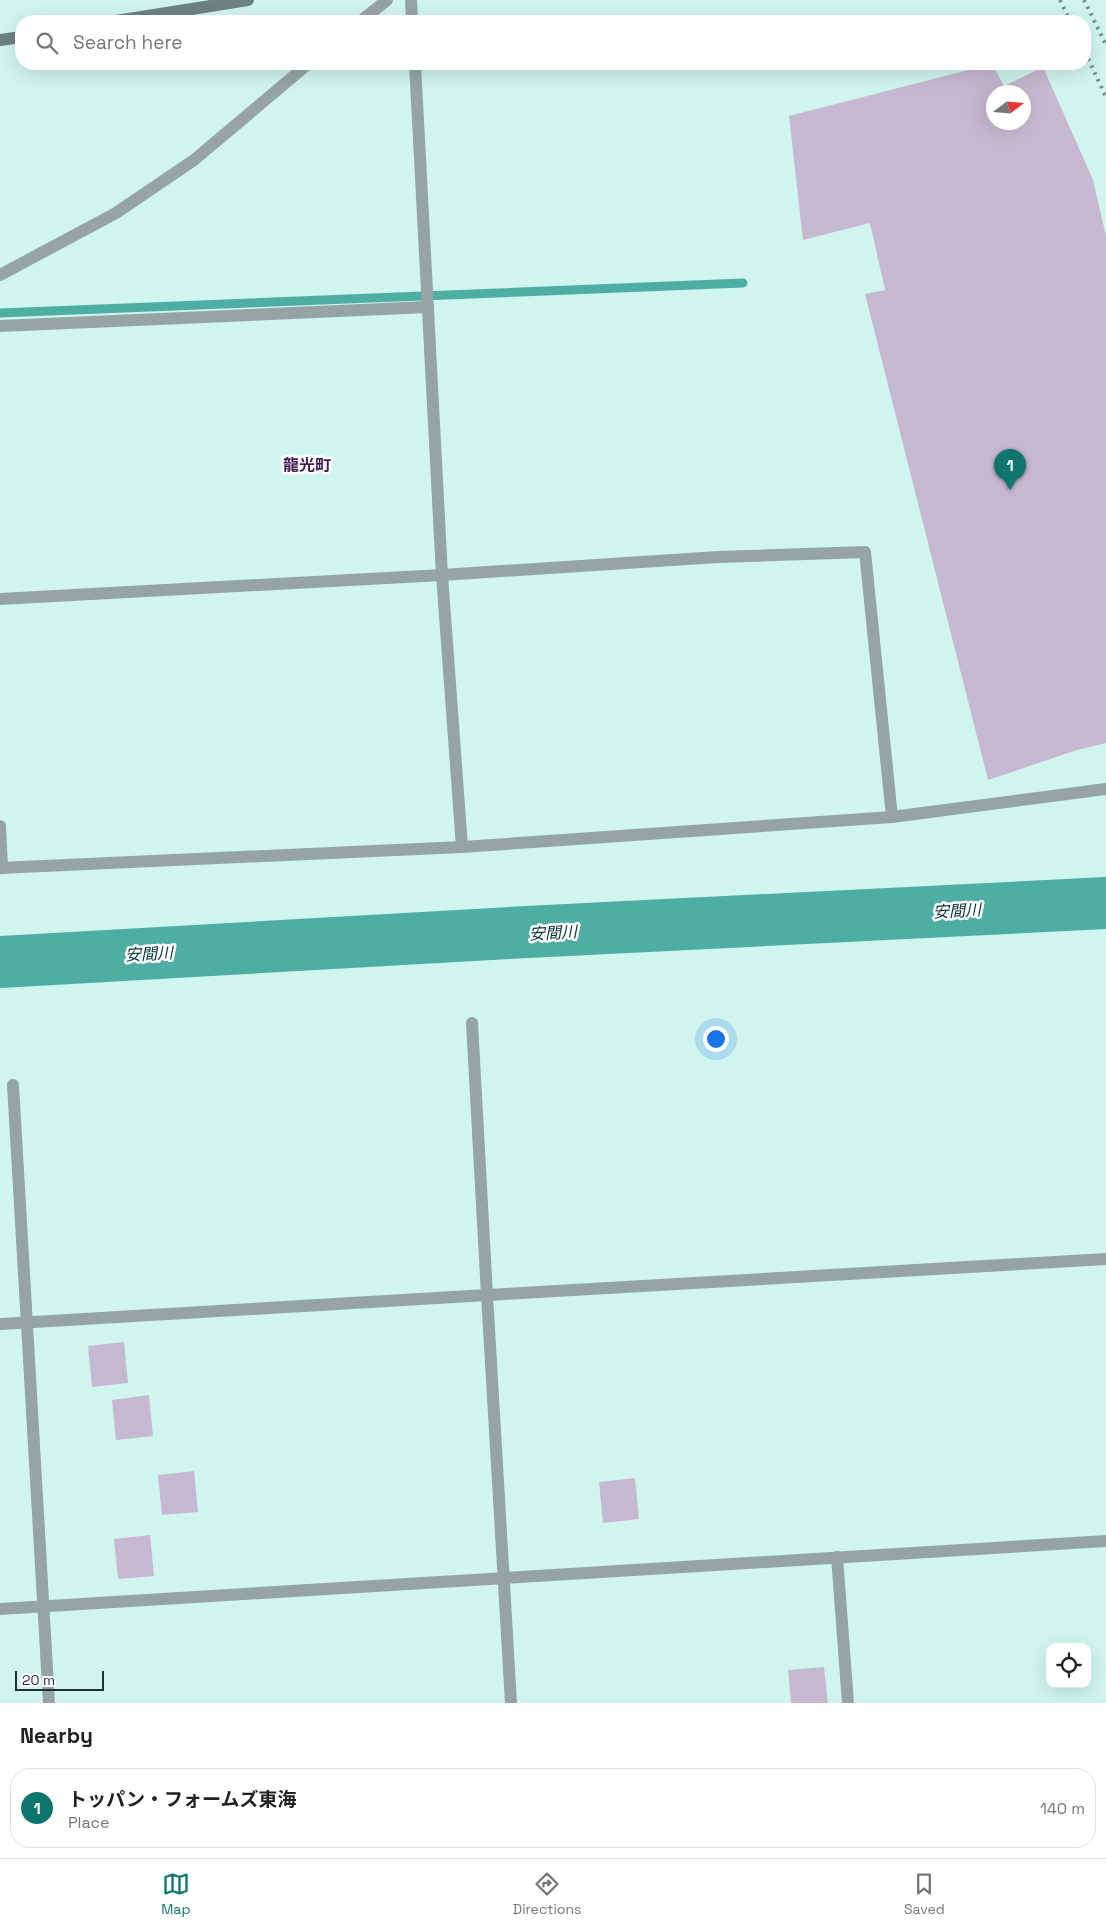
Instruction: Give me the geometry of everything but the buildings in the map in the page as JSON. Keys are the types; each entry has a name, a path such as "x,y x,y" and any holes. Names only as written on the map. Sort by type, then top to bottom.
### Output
{"street":[{"path":"154,15 248,0"},
{"path":"368,15 387,0"},
{"path":"411,0 412,15"},
{"path":"0,40 15,38"},
{"path":"0,275 116,213 194,160 301,70"},
{"path":"415,70 442,575 462,848"},
{"path":"0,326 428,305"},
{"path":"0,599 442,575 718,557 865,552 892,817"},
{"path":"0,826 1,868 462,848 892,817 1106,789"},
{"path":"472,1023 511,1703"},
{"path":"13,1085 49,1703"},
{"path":"0,1324 1106,1259"},
{"path":"0,1609 1106,1541"},
{"path":"837,1557 848,1703"}],"waterway":[{"path":"0,313 743,283"},
{"name":"安間川","path":"0,962 527,932 1106,903"}],"railway":[{"path":"1060,0 1067,15"},
{"path":"1084,0 1106,45"},
{"path":"1091,65 1106,97"}],"place":[{"name":"トッパン・フォームズ東海","path":"1010,490"}],"district":[{"name":"龍光町","path":"307,465"}]}
